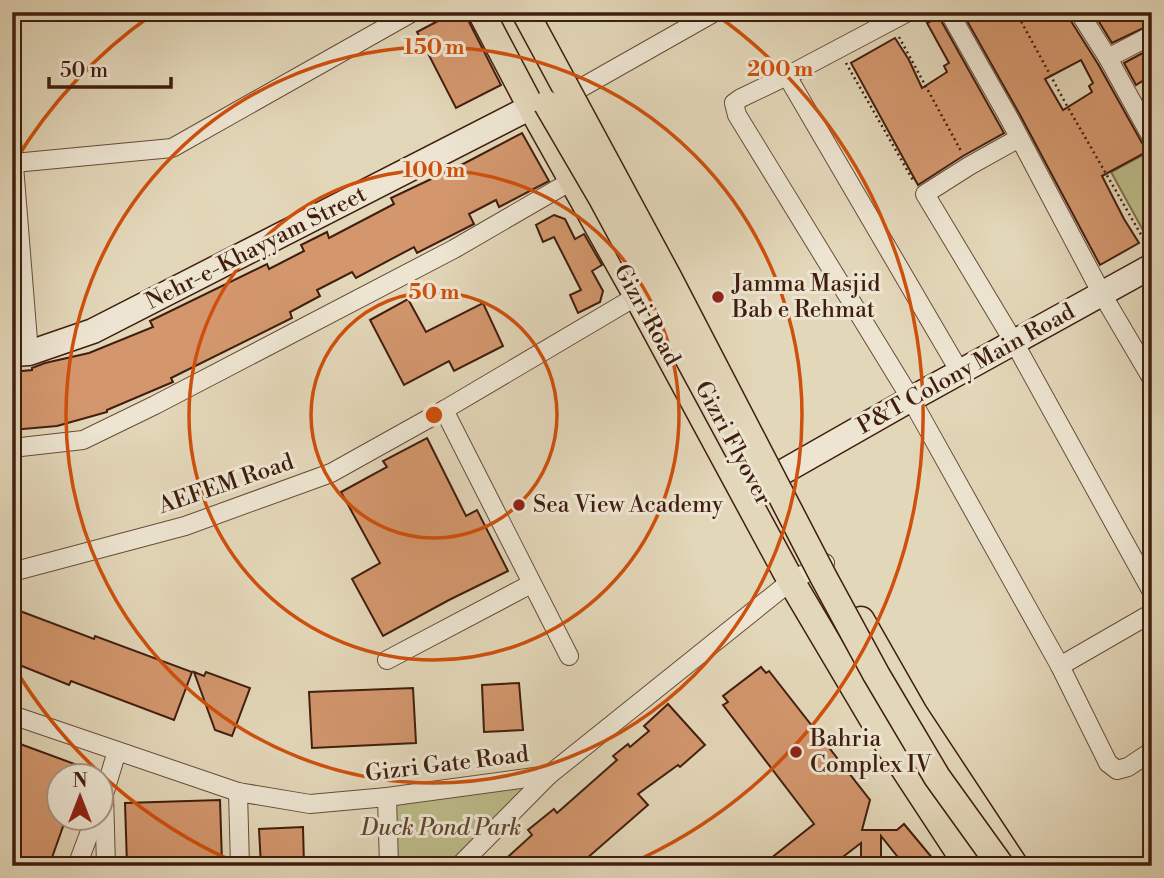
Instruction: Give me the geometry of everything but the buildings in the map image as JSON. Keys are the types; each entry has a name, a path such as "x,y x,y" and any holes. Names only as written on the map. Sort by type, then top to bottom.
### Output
{"main road":[{"name":"Gizri Road","path":"481,12 791,581 884,738 968,866"},
{"name":"Gizri Flyover","path":"494,12 603,200 873,700 942,810 984,866"},
{"name":"Gizri Flyover","path":"525,12 870,662 937,777 1001,866"},
{"name":"Gizri Road","path":"539,12 612,155 829,562 914,713 1015,866"}],"street":[{"path":"14,163 172,148 413,12"},
{"path":"579,89 715,12"},
{"path":"908,12 741,98 734,103 737,115 911,399 1060,666 1108,763 1116,770 1152,751"},
{"path":"949,12 1102,294 1152,379"},
{"path":"1079,12 1152,138"},
{"path":"1108,58 1152,35"},
{"path":"787,76 960,372"},
{"name":"Nehr-e-Khayyam Street","path":"21,353 93,331 531,107"},
{"path":"1019,138 925,194 1014,342 1152,592"},
{"path":"12,141 21,353"},
{"path":"12,448 83,440 454,249 573,180"},
{"name":"P&T Colony Main Road","path":"781,473 1152,267"},
{"name":"AEFEM Road","path":"12,572 185,526 331,473 637,296"},
{"path":"444,410 569,656"},
{"name":"Gizri Gate Road","path":"12,715 238,792 310,803 387,797 550,775 791,581 829,562"},
{"path":"387,660 531,584"},
{"path":"1060,666 1152,613"},
{"path":"114,762 117,751"},
{"path":"459,866 550,775"},
{"path":"238,792 240,866"},
{"path":"387,797 389,866"},
{"path":"77,866 90,832"},
{"path":"104,832 106,866"}],"path":[{"path":"1016,12 1152,254"},
{"path":"891,21 969,166"},
{"path":"838,49 916,186 925,194"}],"green space":[{"path":"1150,151 1152,155 1151,245 1111,172"},
{"name":"Duck Pond Park","path":"549,775 459,866 389,866 387,797"}],"place":[{"name":"Jamma Masjid Bab e Rehmat","path":"718,297"},
{"name":"Sea View Academy","path":"519,505"},
{"name":"Bahria Complex IV","path":"796,752"}]}
